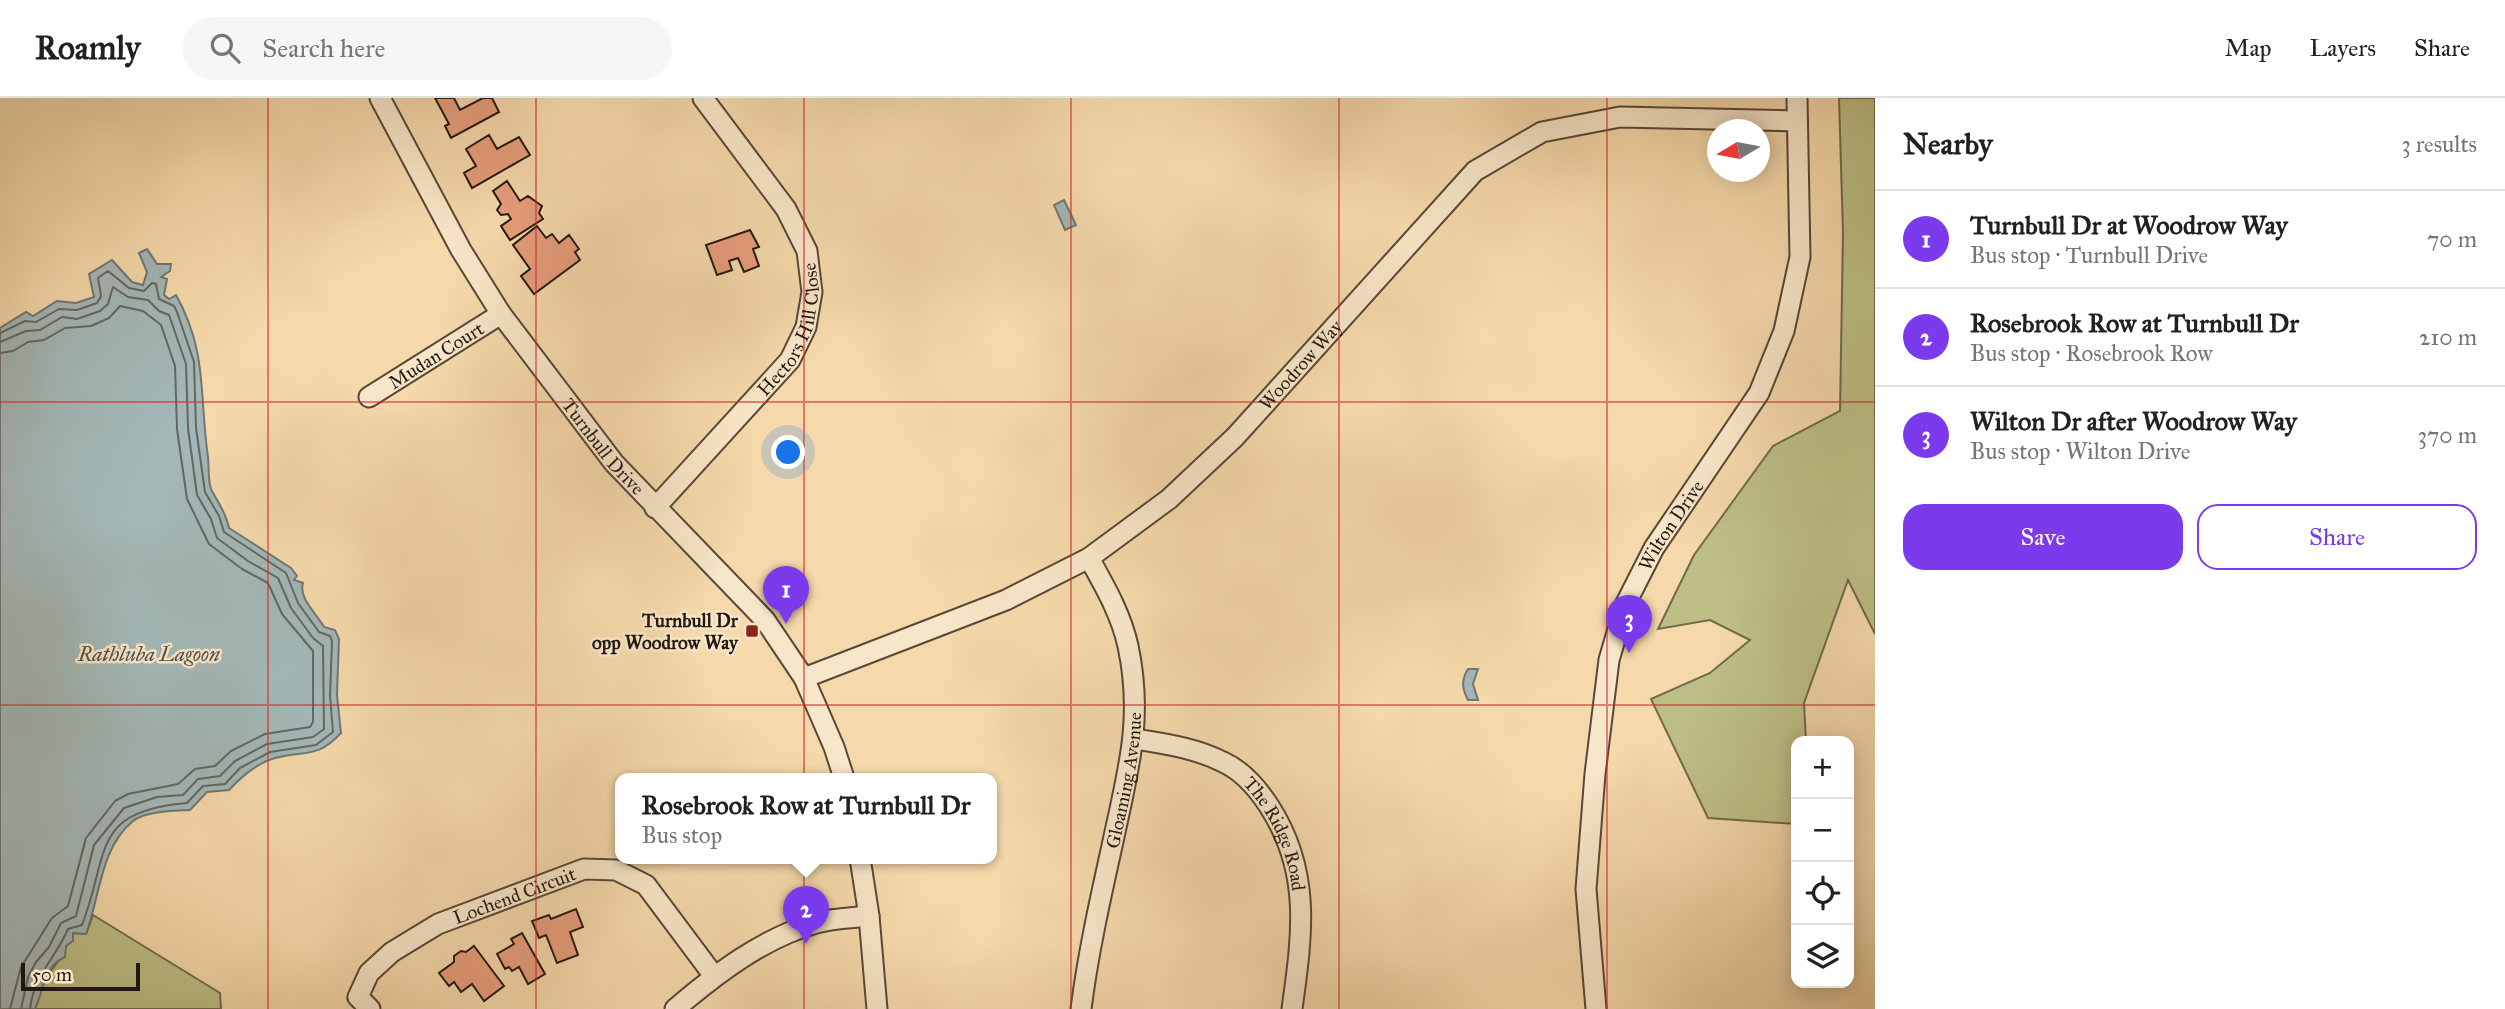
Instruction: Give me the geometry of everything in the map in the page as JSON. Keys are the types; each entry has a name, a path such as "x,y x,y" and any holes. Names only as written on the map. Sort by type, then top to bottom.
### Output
{"street":[{"name":"Turnbull Drive","path":"380,98 455,239 501,314 614,463 765,620 804,678 842,773"},
{"name":"Hectors Hill Close","path":"655,508 790,360 806,327 812,292 807,251 786,209 703,98"},
{"name":"Wilton Drive","path":"1596,1009 1586,890 1595,774 1609,660 1625,605 1654,548 1759,393 1784,331 1800,257 1797,98"},
{"name":"Woodrow Way","path":"804,678 1006,600 1089,558 1169,499 1235,438 1475,171 1542,132 1620,117 1797,121"},
{"name":"Mudan Court","path":"369,397 501,314"},
{"name":"Gloaming Avenue","path":"1081,1009 1089,952 1135,739 1134,687 1127,643 1109,594 1089,558"},
{"name":"The Ridge Road","path":"1135,739 1187,747 1226,763 1257,788 1284,829 1299,876 1303,935 1292,1009"},
{"path":"861,864 869,916 877,1009"},
{"name":"Lochend Circuit","path":"370,1009 358,997 369,973 392,952 438,924 584,869 616,870 646,885 714,975"},
{"path":"675,1009 714,975 755,950 817,922 869,916"}],"green space":[{"path":"1839,98 1875,98 1875,634 1848,580 1804,703 1806,736 1791,736 1791,824 1708,818 1651,699 1710,673 1750,640 1710,620 1658,629 1694,555 1773,446 1840,411 1843,233"},
{"path":"93,915 220,993 221,1009 35,1009 43,981 60,959 73,933 86,934"}],"water":[{"path":"1064,200 1076,225 1065,230 1054,205"},
{"name":"Rathluba Lagoon","path":"147,249 157,264 171,264 170,271 161,277 167,279 164,295 169,299 176,295 193,336 201,374 210,486 229,528 291,568 297,576 294,580 303,583 303,594 309,606 324,627 335,630 339,639 337,695 341,733 325,747 262,763 244,775 229,790 207,792 190,810 152,813 133,821 122,832 107,859 86,934 73,933 73,941 66,946 65,957 48,973 35,1009 0,1009 0,328 26,312 33,316 57,301 76,303 94,297 89,274 112,260 132,282 143,285 147,272 139,253"},
{"path":"1468,669 1478,669 1473,684 1478,700 1468,700 1464,692 1463,681"}],"building":[{"path":"435,98 454,98 460,110 483,98 492,98 499,112 451,138 445,126 449,124"},
{"path":"489,135 497,149 519,137 530,155 472,188 464,173 476,166 466,149"},
{"path":"507,181 520,201 528,196 542,206 539,213 543,219 510,240 501,226 511,219 508,214 501,215 497,210 501,204 493,191"},
{"path":"537,226 546,238 552,234 559,243 569,235 579,249 575,252 580,260 534,294 521,276 530,269 513,245"},
{"path":"750,230 759,247 753,249 759,266 744,272 738,258 729,261 732,270 717,275 706,245"},
{"path":"576,909 583,927 570,932 578,955 557,963 546,935 539,938 532,921 549,915 551,919"},
{"path":"522,933 545,974 528,984 519,967 512,971 509,967 505,969 497,954 514,944 511,939"},
{"path":"474,946 504,986 484,1001 472,984 461,992 454,982 449,986 439,973 454,962 454,956"}],"place":[{"name":"Turnbull Dr at Woodrow Way","path":"786,624"},
{"name":"Turnbull Dr opp Woodrow Way","path":"752,631"},
{"name":"Wilton Dr after Woodrow Way","path":"1629,653"},
{"name":"Rosebrook Row at Turnbull Dr","path":"806,944"}]}
